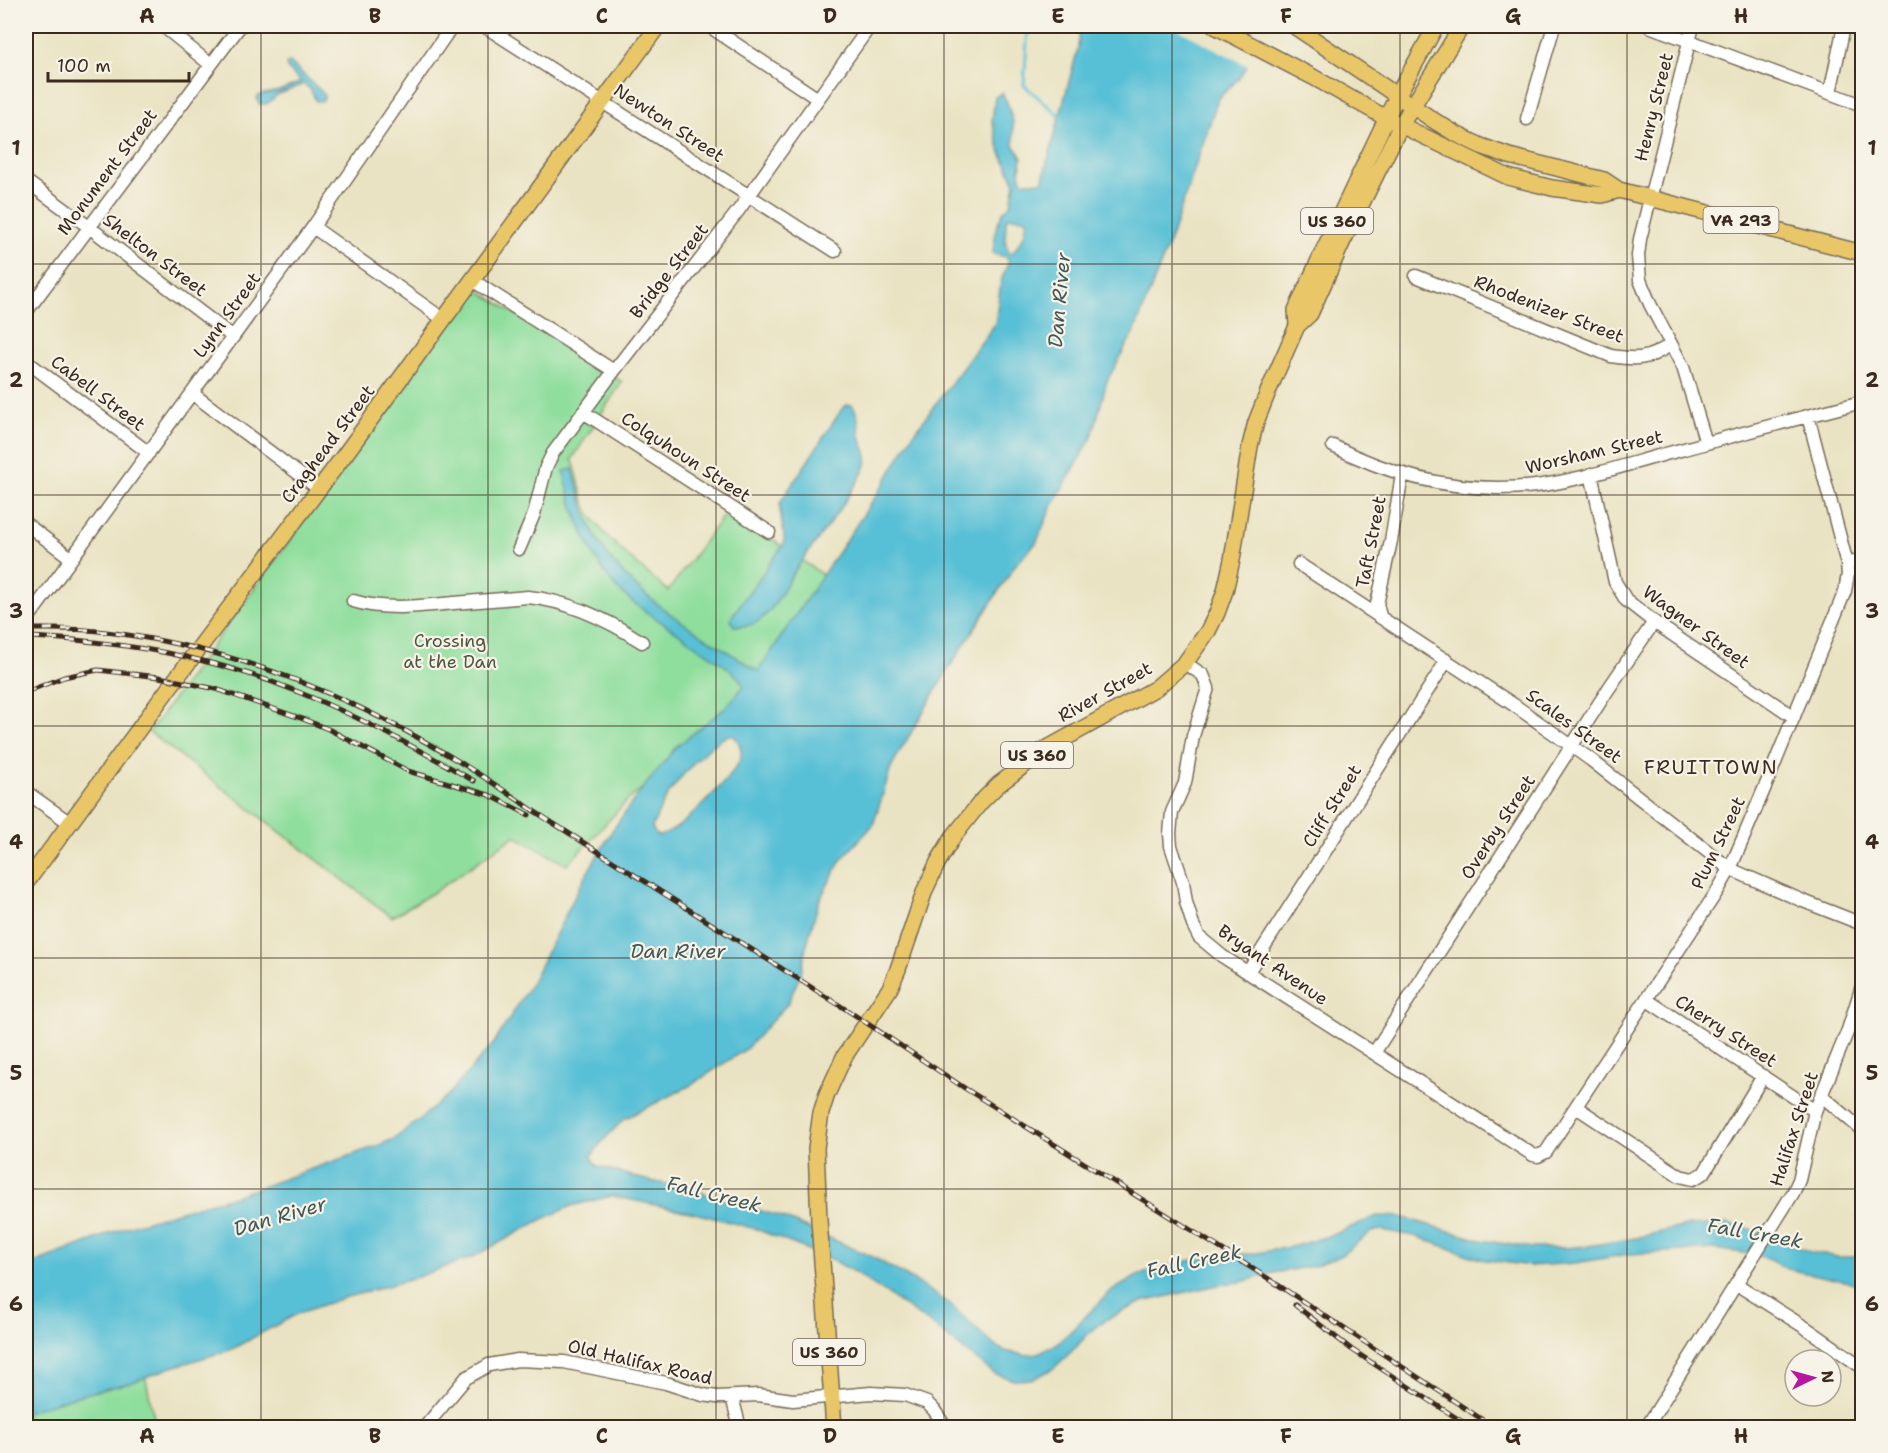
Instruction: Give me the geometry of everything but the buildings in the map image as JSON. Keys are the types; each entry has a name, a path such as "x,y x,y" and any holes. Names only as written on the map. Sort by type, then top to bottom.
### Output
{"main road":[{"name":"Craghead Street","path":"26,883 319,489 658,26"},
{"name":"VA 293","path":"1215,26 1313,77 1353,101 1508,177 1552,188 1602,195 1619,190"},
{"name":"VA 293","path":"1294,26 1412,106 1456,134 1481,146 1509,156 1604,180 1619,190 1863,253"},
{"name":"River Street","path":"1297,326 1296,310 1386,118 1436,26"},
{"name":"River Street","path":"832,1396 816,1148 821,1113 844,1057 890,988 925,890 938,862 953,837 980,803 1017,769 1067,736 1156,688 1185,663 1208,631 1225,591 1256,422 1297,326 1310,314 1346,234 1401,125 1462,26"},
{"name":"US 360","path":"832,1396 834,1428"}],"street":[{"path":"162,26 211,65"},
{"name":"Monument Street","path":"26,312 240,26"},
{"name":"Lynn Street","path":"26,621 313,227 452,26"},
{"name":"Newton Street","path":"484,26 835,251"},
{"path":"709,26 818,99"},
{"name":"Bridge Street","path":"519,549 534,514 546,467 553,453 748,196 870,26"},
{"path":"1527,119 1554,26"},
{"path":"1649,26 1863,105"},
{"name":"Henry Street","path":"1670,345 1640,280 1638,256 1650,197 1693,26"},
{"path":"1830,93 1844,26"},
{"name":"Shelton Street","path":"26,181 234,337"},
{"path":"313,227 443,319"},
{"name":"Rhodenizer Street","path":"1416,276 1611,356 1640,359 1657,354 1670,345"},
{"path":"472,280 614,371"},
{"path":"1670,345 1690,385 1706,443"},
{"name":"Cabell Street","path":"26,361 149,453"},
{"path":"193,394 319,489"},
{"name":"Worsham Street","path":"1333,446 1369,464 1402,475 1451,485 1501,488 1535,486 1592,474 1863,402"},
{"name":"Colquhoun Street","path":"583,412 769,532"},
{"name":"Plum Street","path":"1516,1144 1533,1155 1542,1155 1546,1152 1718,890 1730,868 1845,591 1847,564 1808,416"},
{"name":"Wagner Street","path":"1592,474 1615,582 1626,600 1654,622 1794,717"},
{"name":"Taft Street","path":"1380,616 1377,604 1402,475"},
{"path":"26,524 71,558"},
{"path":"1847,564 1863,560"},
{"name":"Scales Street","path":"1299,564 1447,660 1571,746 1730,868 1803,901 1863,924"},
{"path":"353,601 368,606 387,607 538,598 595,615 642,642"},
{"name":"Overby Street","path":"1374,1053 1571,746 1654,622"},
{"name":"Cliff Street","path":"1248,972 1447,660"},
{"name":"Bryant Avenue","path":"1185,663 1203,675 1208,688 1193,736 1185,783 1170,823 1171,846 1183,882 1189,915 1199,937 1222,956 1516,1144"},
{"path":"26,792 70,823"},
{"name":"Halifax Street","path":"1646,1428 1780,1216 1799,1180 1815,1111 1863,986"},
{"name":"Cherry Street","path":"1647,1000 1815,1111"},
{"path":"1848,1030 1863,1013"},
{"path":"1576,1107 1687,1179 1699,1177 1704,1173 1763,1076"},
{"path":"1821,1095 1863,1130"},
{"path":"1736,1284 1863,1367"},
{"name":"Old Halifax Road","path":"424,1428 466,1378 489,1365 518,1360 564,1362 666,1383 703,1395 732,1397 758,1395 793,1400 880,1393 905,1395 927,1403 946,1428"},
{"name":"Old Halifax Road","path":"732,1397 740,1428"}],"green space":[{"name":"Crossing at the Dan","path":"475,288 622,382 572,459 587,508 593,519 623,552 668,591 729,508 835,584 702,738 626,802 567,865 515,836 434,892 392,917 149,732"},
{"path":"144,1370 156,1427 26,1427 26,1407"}],"water":[{"name":"Dan River","path":"1080,26 1270,26 1266,39 1238,79 1218,99 1172,235 1135,330 1107,381 1092,437 1051,508 1036,543 1016,564 949,668 892,765 873,825 841,860 819,901 801,973 788,1003 746,1049 691,1085 624,1119 591,1157 597,1166 646,1180 690,1189 781,1217 873,1257 948,1303 995,1346 1005,1351 1025,1355 1035,1354 1052,1347 1110,1292 1139,1275 1181,1262 1226,1255 1252,1254 1295,1246 1332,1235 1377,1216 1401,1217 1481,1240 1532,1248 1588,1246 1686,1226 1727,1224 1757,1231 1810,1252 1838,1257 1862,1257 1862,1288 1854,1283 1788,1269 1759,1255 1714,1249 1629,1254 1575,1263 1531,1266 1480,1259 1415,1236 1381,1230 1371,1232 1340,1256 1314,1266 1142,1302 1094,1328 1054,1368 1033,1379 1013,1380 995,1374 928,1322 833,1260 756,1229 699,1214 612,1196 571,1206 473,1257 412,1279 299,1313 230,1350 169,1368 133,1382 26,1412 26,1266 124,1228 229,1198 377,1146 394,1139 419,1120 450,1093 494,1043 531,984 582,882 633,801 676,747 726,707 744,686 728,668 638,606 610,580 584,535 571,502 564,471 573,469 594,534 613,562 631,581 671,614 758,671 882,487 912,436 995,324 1001,281 1009,261 1005,256 993,253 996,228 1003,212 1011,204 1015,183 1001,153 992,121 995,97 1002,93 1007,102 1013,122 1014,145 1022,158 1021,178 1025,182 1042,182 1078,48","holes":["1009,217 1027,220 1024,236 1012,254 1005,239 1006,220","728,735 735,737 741,750 738,763 731,773 699,808 678,826 664,834 658,836 655,834 652,827 664,801 675,785 703,753"]},
{"path":"290,62 324,94 324,99 316,101 311,90 304,84 277,95 267,104 259,104 257,98 260,95 279,91 301,82 287,68 286,64"},
{"path":"847,405 852,405 856,413 861,440 867,456 863,472 770,610 754,624 734,626 731,619 734,613 784,544 780,503 842,409"}],"pier":[{"path":"1171,26 1273,26 1268,40 1250,67"}],"waterway":[{"path":"1028,26 1024,85 1061,117"}],"railway":[{"path":"26,629 98,631 158,640 216,654 272,671 327,693 433,746 847,1010 966,1089 1266,1277 1495,1428"},
{"path":"31,637 139,648 182,656 239,671 343,711 474,781"},
{"path":"26,692 64,677 98,670 159,677 216,689 328,729 408,771 489,795 529,815"},
{"path":"1295,1305 1351,1349 1472,1428"}],"district":[{"name":"FRUITTOWN","path":"1711,767"}],"water label":[{"name":"Fall Creek","path":"714,1194"},
{"name":"Fall Creek","path":"1755,1233"},
{"name":"Fall Creek","path":"1194,1261"}]}
